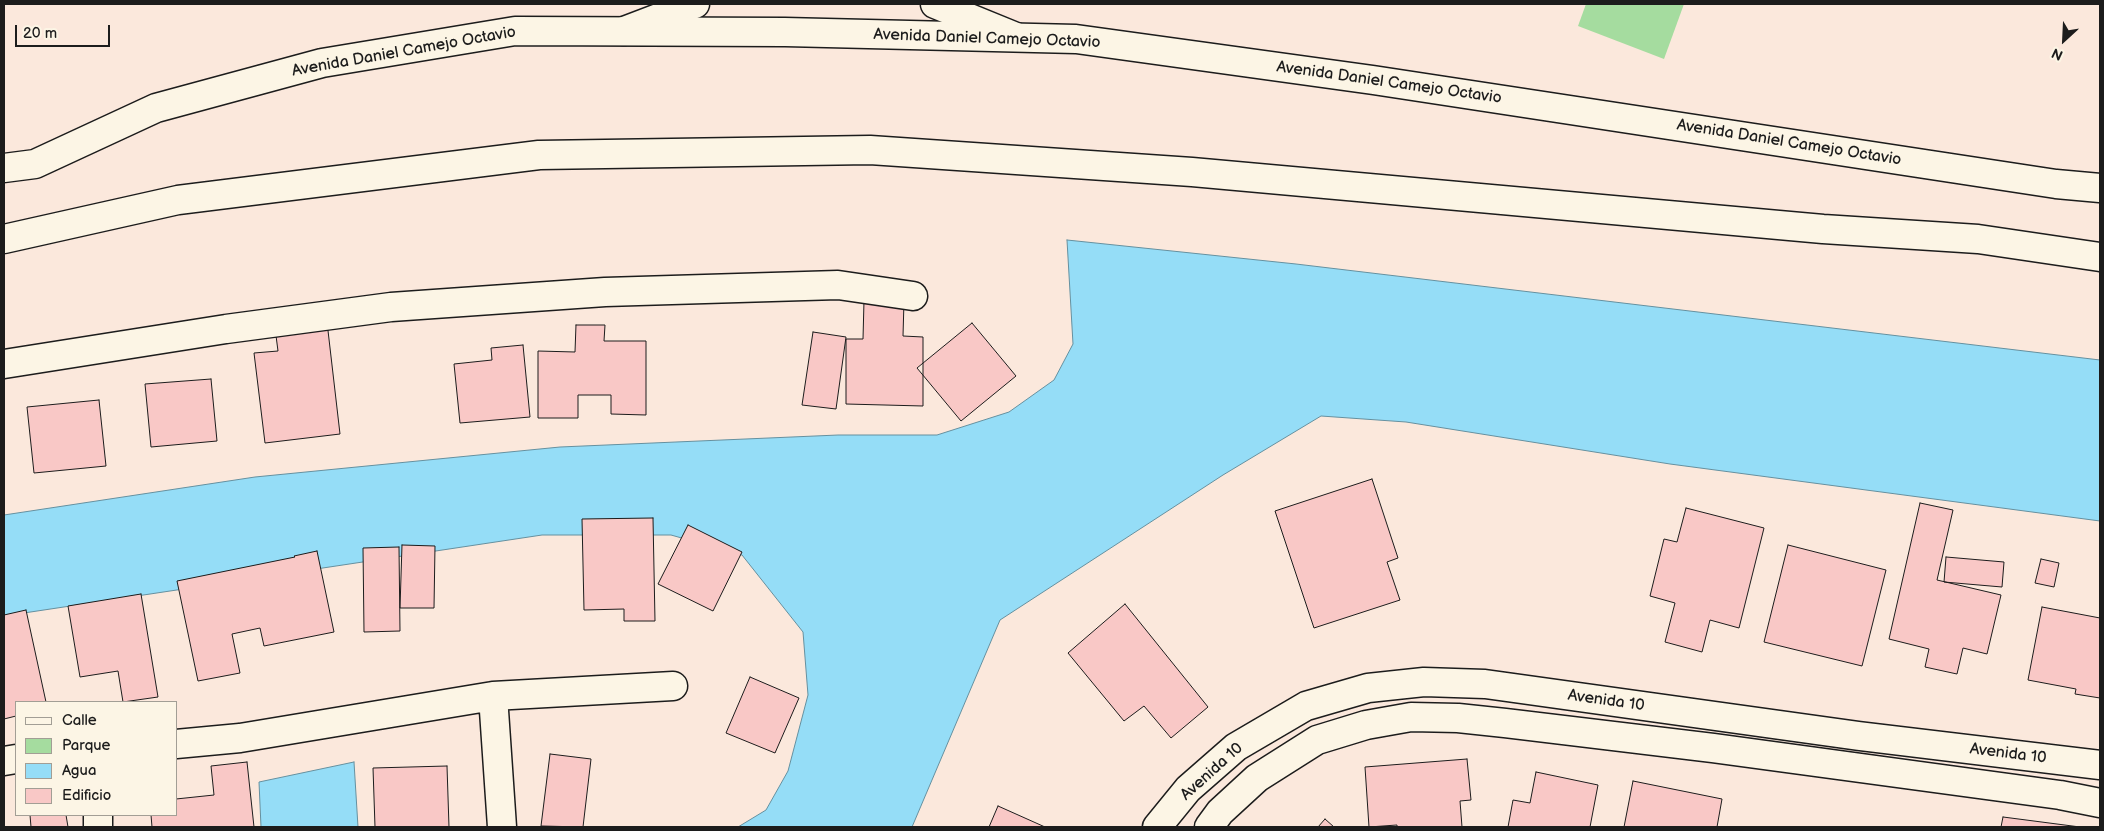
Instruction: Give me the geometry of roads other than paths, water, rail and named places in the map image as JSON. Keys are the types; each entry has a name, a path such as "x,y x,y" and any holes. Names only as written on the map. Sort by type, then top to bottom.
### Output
{"main road":[{"path":"624,31 695,4"},
{"path":"935,4 1018,38"},
{"name":"Avenida Daniel Camejo Octavio","path":"4,168 35,164 156,108 322,63 515,31 785,32 1076,39 1323,73 2056,184 2100,188"},
{"path":"4,239 178,200 539,155 870,150 1192,172 1823,229 1978,239 2100,257"},
{"path":"4,364 226,329 401,306 605,292 838,285 913,296"},
{"name":"Avenida 10","path":"1157,827 1188,789 1236,747 1306,706 1368,688 1424,682 1484,684 1859,736 2100,765"},
{"path":"178,744 240,738 493,696 673,686"},
{"path":"493,696 502,827"},
{"path":"1612,736 1615,702"},
{"name":"Avenida 10","path":"1209,827 1220,812 1257,778 1317,740 1366,725 1411,717 1458,718 1612,736 2060,795 2100,803"}],"water":[{"path":"1067,240 1296,264 2100,360 2100,521 1670,464 1406,422 1321,416 1223,475 1000,620 912,827 738,827 766,810 788,771 808,695 803,632 742,555 671,535 542,535 4,616 4,515 255,477 560,447 838,435 937,435 1009,412 1054,380 1073,344"},
{"path":"354,762 358,827 261,827 259,782"}]}
